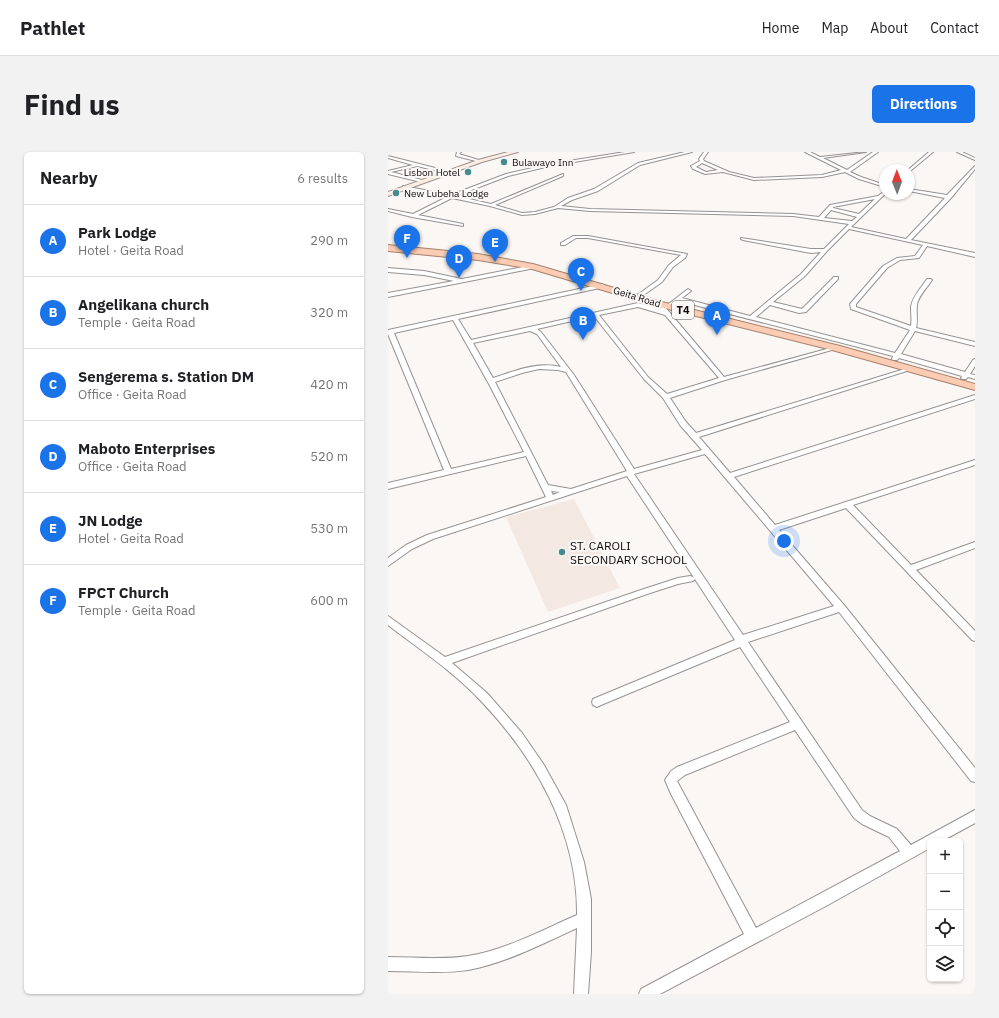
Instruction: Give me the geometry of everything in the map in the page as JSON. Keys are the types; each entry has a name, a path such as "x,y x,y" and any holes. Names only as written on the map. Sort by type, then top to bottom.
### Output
{"highway":[{"name":"Geita Road","path":"388,248 478,257 533,267 638,297 665,308 836,348 895,360 910,369 964,379 975,387"}],"main road":[{"path":"388,194 405,186 446,172 515,152"}],"street":[{"path":"460,152 457,155 480,161"},
{"path":"607,152 611,155"},
{"path":"412,216 452,196 493,180 523,171 555,164 632,152"},
{"path":"405,186 526,214 535,213 555,207 570,199 596,190 639,164 690,152"},
{"path":"702,162 701,159 706,152"},
{"path":"807,152 846,172 879,184"},
{"path":"818,158 864,152"},
{"path":"724,171 705,173 694,168 694,166 702,162 745,178 757,179 822,176 846,172 876,152"},
{"path":"915,166 931,152"},
{"path":"959,152 975,159"},
{"path":"388,157 446,172"},
{"path":"388,172 416,164"},
{"path":"908,240 975,167"},
{"path":"388,172 421,181"},
{"path":"491,205 562,175"},
{"path":"966,176 975,178"},
{"path":"915,191 948,197"},
{"path":"820,219 829,208 835,205 879,197"},
{"path":"751,318 803,275 825,250 879,198"},
{"path":"555,207 590,210 787,215 854,223"},
{"path":"829,208 860,216"},
{"path":"388,210 412,216 444,220 461,225"},
{"path":"849,228 975,255"},
{"path":"563,244 572,238 588,237 684,254 683,257 671,266 660,281 638,297"},
{"path":"743,239 811,251 825,250"},
{"path":"926,244 917,257 899,259 884,268 853,306 856,310 913,329 975,344"},
{"path":"388,295 533,267"},
{"path":"388,270 424,273 464,280"},
{"path":"770,303 804,311 836,278"},
{"path":"895,360 913,329 915,320 914,306 916,299 929,280"},
{"path":"448,471 389,332 602,286"},
{"path":"471,342 640,305 665,308 688,291"},
{"path":"678,299 751,318 964,379 975,377"},
{"path":"665,308 723,379"},
{"path":"596,315 646,378 666,397 683,423 841,608 975,778"},
{"path":"454,317 471,342 551,498"},
{"path":"532,329 539,333 568,371 631,473 741,641 858,814 866,820 893,832 909,852"},
{"path":"666,397 723,379 836,348"},
{"path":"964,379 975,361"},
{"path":"491,381 542,366 554,366 568,371"},
{"path":"695,436 910,369"},
{"path":"729,476 975,398"},
{"path":"388,563 409,547 430,537 631,473 707,451"},
{"path":"388,486 529,453"},
{"path":"773,529 975,462"},
{"path":"545,487 571,492"},
{"path":"848,505 975,637"},
{"path":"909,569 975,545"},
{"path":"444,662 644,592 678,581 690,579"},
{"path":"596,702 741,641 841,608"},
{"path":"388,620 444,662 483,696 518,737 540,769 556,799 578,862 584,899 585,918 581,994"},
{"path":"753,937 674,790 671,780 674,774 797,724"},
{"path":"646,994 975,816"},
{"path":"388,964 460,963 476,961 502,953 585,918"}],"shaded area":[{"name":"ST. CAROLI SECONDARY SCHOOL","path":"574,499 620,588 548,612 506,517"}],"place":[{"name":"Bulawayo Inn","path":"504,162"},
{"name":"Lisbon Hotel","path":"468,172"},
{"name":"New Lubeha Lodge","path":"396,193"},
{"name":"FPCT Church","path":"407,258"},
{"name":"JN Lodge","path":"495,262"},
{"name":"Maboto Enterprises","path":"459,278"},
{"name":"Sengerema s. Station DM","path":"581,291"},
{"name":"Park Lodge","path":"717,335"},
{"name":"Angelikana church","path":"583,340"},
{"name":"ST. CAROLI SECONDARY SCHOOL","path":"562,552"}]}
